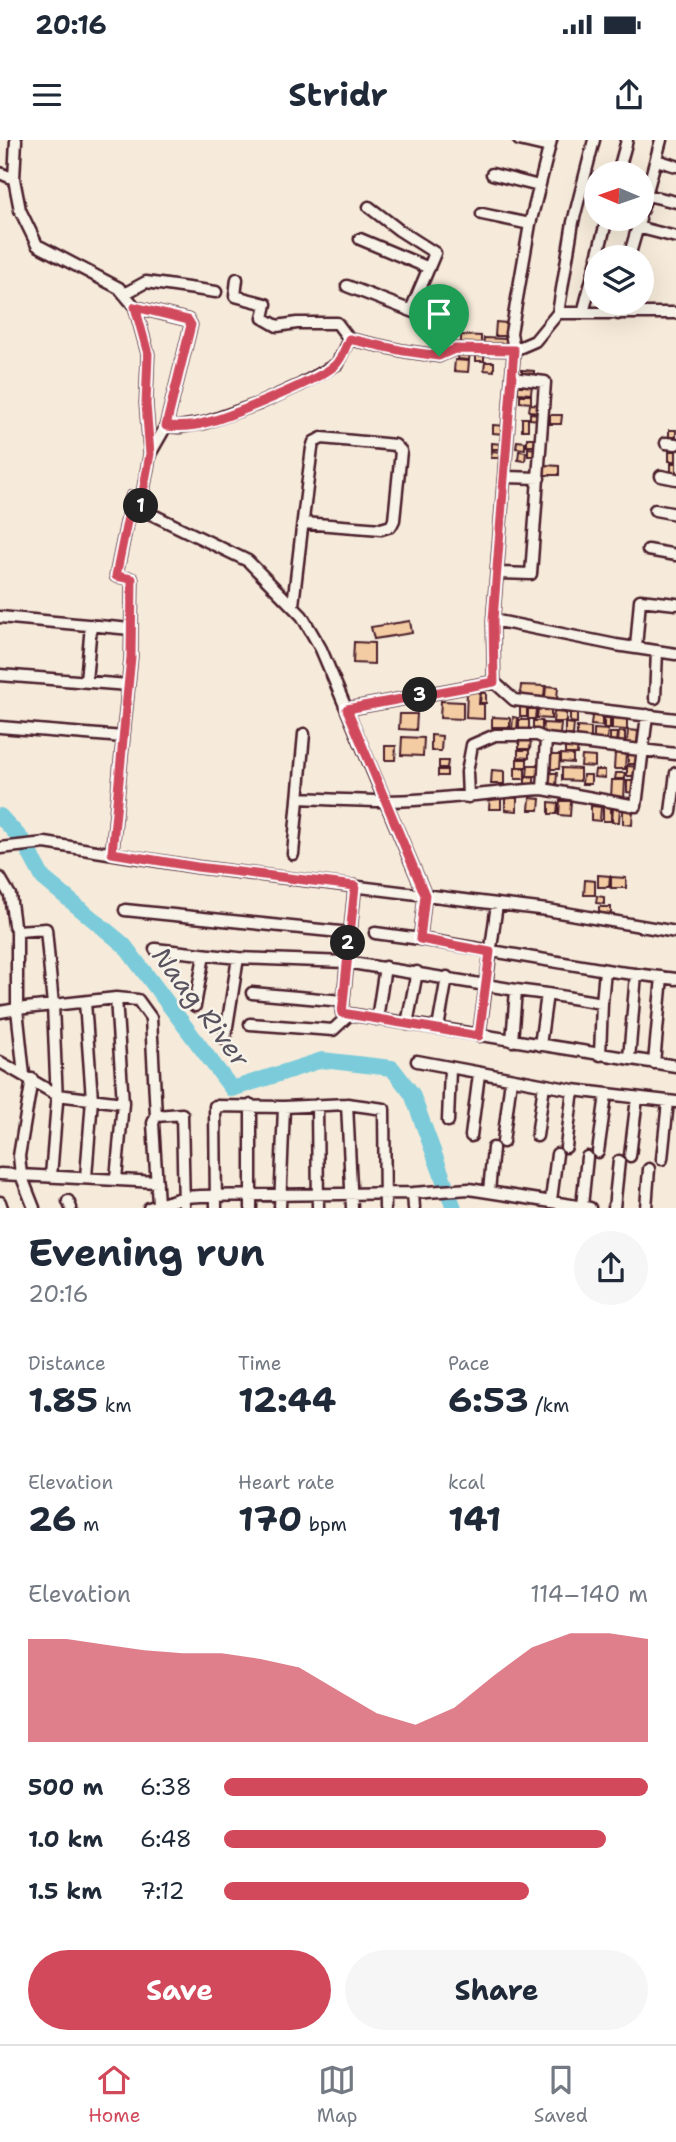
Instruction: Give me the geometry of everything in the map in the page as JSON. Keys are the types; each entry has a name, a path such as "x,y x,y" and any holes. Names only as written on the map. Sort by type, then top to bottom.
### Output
{"street":[{"path":"16,140 14,179 20,210 37,244 112,284 135,307 148,354 146,404 150,454 143,492 147,512"},
{"path":"519,140 550,143 530,223 511,334 514,350 513,378 493,620 494,682 514,700 676,719"},
{"path":"237,279 235,296 266,304 263,318 277,326 337,323 349,339 439,356 455,349 514,350 535,341 558,313 573,222 594,140"},
{"path":"621,161 626,140"},
{"path":"654,168 661,140"},
{"path":"656,160 676,166"},
{"path":"0,173 14,179"},
{"path":"492,174 539,186"},
{"path":"654,197 676,202"},
{"path":"369,207 435,253 411,310"},
{"path":"482,214 530,223"},
{"path":"654,229 676,237"},
{"path":"360,239 429,268"},
{"path":"124,294 146,282 216,292"},
{"path":"347,286 443,323 439,356"},
{"path":"135,307 188,320 191,325 166,426 150,454"},
{"path":"558,313 583,313 584,309"},
{"path":"654,311 676,313"},
{"path":"166,426 205,423 300,385 337,365 349,339"},
{"path":"498,573 531,574 539,478 545,382 513,378"},
{"path":"293,605 303,523 314,442 322,438 395,445 401,451 394,520 391,526 381,528 303,523"},
{"path":"661,476 676,479"},
{"path":"506,477 539,478"},
{"path":"112,853 128,685 132,579 116,576 132,497 147,512 248,561 302,616 321,649 425,895 420,939"},
{"path":"655,510 676,514"},
{"path":"648,550 676,555"},
{"path":"636,648 639,600 676,604"},
{"path":"0,617 131,629"},
{"path":"493,620 676,654"},
{"path":"86,681 91,625"},
{"path":"655,698 657,651"},
{"path":"0,675 128,685"},
{"path":"347,709 494,682"},
{"path":"298,797 386,801 468,797 485,792 543,789 635,806 647,715"},
{"path":"0,727 123,737"},
{"path":"293,854 303,734"},
{"path":"468,797 467,772 472,745 495,735 537,735 546,739 676,754"},
{"path":"543,789 546,739"},
{"path":"671,812 676,773"},
{"path":"0,849 45,843 197,867 497,904 676,932"},
{"path":"0,878 10,895 14,925 18,931 17,1009 28,1077 19,1156 21,1175 34,1208"},
{"path":"355,886 342,1013 676,1066"},
{"path":"479,1036 497,904"},
{"path":"125,910 350,933"},
{"path":"18,931 46,929 57,1095 51,1176"},
{"path":"374,933 676,979"},
{"path":"155,950 238,958 346,962 602,1003"},
{"path":"195,1006 204,955"},
{"path":"225,1040 238,958"},
{"path":"377,1019 386,967"},
{"path":"600,1055 606,970"},
{"path":"407,1024 417,972"},
{"path":"629,1059 636,974"},
{"path":"438,1028 447,977"},
{"path":"654,1063 662,977"},
{"path":"512,1041 516,990"},
{"path":"252,993 343,1000"},
{"path":"540,1045 547,994"},
{"path":"0,1012 116,998 138,1000 151,1018 156,1116 153,1124 158,1182 154,1206 216,1196 413,1193 469,1189 586,1207 587,1157"},
{"path":"116,998 123,1103 116,1179"},
{"path":"85,1002 92,1099 86,1177"},
{"path":"250,1024 333,1030 349,1015"},
{"path":"417,1061 573,1090 672,1102 662,1159"},
{"path":"0,1062 57,1095 123,1103"},
{"path":"448,1121 450,1069"},
{"path":"471,1136 479,1074"},
{"path":"503,1142 511,1079"},
{"path":"537,1136 544,1085"},
{"path":"551,1200 573,1090"},
{"path":"598,1152 606,1095"},
{"path":"630,1156 637,1098"},
{"path":"347,1104 352,1208"},
{"path":"216,1208 215,1106 347,1104 384,1109 385,1208"},
{"path":"251,1105 251,1208"},
{"path":"317,1105 318,1208"},
{"path":"280,1208 284,1107"},
{"path":"156,1116 182,1114 184,1202"},
{"path":"489,1192 493,1148"},
{"path":"614,1208 619,1161"},
{"path":"646,1208 649,1169"},
{"path":"0,1174 158,1182"},
{"path":"413,1193 414,1208"},
{"path":"0,1202 2,1208"}],"building":[{"path":"496,322 506,323 505,336 495,336"},
{"path":"461,335 481,336 481,347 461,347"},
{"path":"484,338 507,339 507,348 483,347"},
{"path":"476,351 484,352 484,361 476,361"},
{"path":"459,352 470,353 469,360 458,359"},
{"path":"455,360 469,361 468,372 454,371"},
{"path":"485,362 494,362 494,371 484,370"},
{"path":"522,370 534,371 534,377 522,376"},
{"path":"518,382 532,383 531,394 518,393"},
{"path":"520,395 531,395 531,403 520,402"},
{"path":"530,404 543,405 542,412 529,411"},
{"path":"530,413 541,414 540,420 530,419"},
{"path":"550,415 562,415 561,424 550,424"},
{"path":"522,418 528,418 528,430 522,430"},
{"path":"493,425 506,426 505,434 493,433"},
{"path":"669,430 676,430 676,437 669,437"},
{"path":"527,438 537,438 537,446 527,446"},
{"path":"517,441 525,442 525,449 516,448"},
{"path":"492,443 501,444 501,449 492,449"},
{"path":"528,448 537,449 537,456 528,456"},
{"path":"492,451 502,452 501,458 491,458"},
{"path":"519,451 526,452 525,461 518,460"},
{"path":"669,451 676,451 676,461 669,461"},
{"path":"671,463 676,463 676,474 671,474"},
{"path":"545,465 559,466 559,475 544,475"},
{"path":"410,621 412,633 374,639 371,627"},
{"path":"354,642 374,643 374,664 353,663"},
{"path":"521,685 545,686 544,697 520,696"},
{"path":"546,686 558,687 557,699 545,698"},
{"path":"467,690 480,690 479,704 484,704 484,719 466,718"},
{"path":"481,693 486,693 486,703 480,703"},
{"path":"441,701 463,702 463,719 440,718"},
{"path":"520,706 527,707 527,717 520,717"},
{"path":"528,709 536,709 535,719 528,719"},
{"path":"538,709 551,710 551,719 537,718"},
{"path":"554,712 566,713 566,722 553,722"},
{"path":"570,713 577,714 577,723 570,722"},
{"path":"400,714 417,714 416,730 399,729"},
{"path":"592,716 602,717 602,726 591,725"},
{"path":"492,717 510,718 510,727 492,727"},
{"path":"513,717 518,718 517,730 512,730"},
{"path":"604,718 610,718 610,729 604,728"},
{"path":"612,718 627,719 627,730 612,729"},
{"path":"519,720 529,720 529,731 519,731"},
{"path":"533,721 542,721 542,732 533,731"},
{"path":"543,723 561,724 560,734 542,733"},
{"path":"565,723 574,724 573,735 565,735"},
{"path":"577,727 591,728 591,740 577,739"},
{"path":"594,729 608,730 607,740 594,740"},
{"path":"628,730 638,731 637,743 627,743"},
{"path":"619,732 625,732 625,742 618,742"},
{"path":"610,733 617,733 616,742 610,742"},
{"path":"431,735 442,736 441,751 431,751"},
{"path":"402,737 424,738 423,756 401,755"},
{"path":"519,739 531,739 530,749 519,749"},
{"path":"565,744 578,744 577,754 565,754"},
{"path":"385,746 396,746 395,760 385,760"},
{"path":"518,750 529,750 529,758 518,757"},
{"path":"628,752 640,752 639,764 628,764"},
{"path":"615,753 626,753 625,769 614,769"},
{"path":"561,754 573,755 573,763 561,762"},
{"path":"551,755 560,755 559,769 550,769"},
{"path":"582,756 595,757 595,767 581,766"},
{"path":"517,759 527,759 527,767 517,767"},
{"path":"439,761 448,761 447,768 439,768"},
{"path":"528,765 543,765 543,776 527,776"},
{"path":"627,766 639,767 638,776 627,776"},
{"path":"515,768 525,768 525,779 515,779"},
{"path":"562,768 580,769 580,781 562,780"},
{"path":"438,770 447,770 447,776 438,776"},
{"path":"492,770 504,771 504,784 491,784"},
{"path":"595,770 605,770 605,778 594,777"},
{"path":"548,773 557,773 556,787 547,786"},
{"path":"616,773 625,773 625,779 615,779"},
{"path":"583,775 591,775 591,784 582,784"},
{"path":"525,777 534,777 534,787 525,787"},
{"path":"612,780 625,780 624,799 611,798"},
{"path":"627,781 636,781 635,793 627,792"},
{"path":"490,796 501,796 501,809 489,809"},
{"path":"505,797 517,798 517,811 505,810"},
{"path":"530,798 540,799 539,810 529,810"},
{"path":"560,801 571,801 570,816 559,815"},
{"path":"549,802 558,803 557,814 549,814"},
{"path":"591,806 601,807 600,821 591,820"},
{"path":"603,806 611,807 611,821 603,821"},
{"path":"613,808 620,808 619,822 612,822"},
{"path":"623,808 633,808 632,825 623,824"},
{"path":"598,875 610,876 609,887 598,887"},
{"path":"611,877 626,878 626,888 611,888"},
{"path":"585,880 595,881 595,895 584,895"},
{"path":"597,896 604,897 604,904 596,903"},
{"path":"599,907 611,907 611,914 599,913"}],"waterway":[{"name":"Naag River","path":"0,816 23,841 43,878 124,945 232,1089 322,1060 392,1068 412,1094 454,1208"}],"route":[{"path":"135,307 188,320 191,325 166,426 205,423 300,385 337,365 349,339 439,356 455,349 514,350 493,620 494,682 347,709 425,895 420,939 490,952 488,984 479,1036 342,1013 355,886 197,867 112,853 131,657 132,579 116,576 132,497 147,512 143,492 150,454 146,404 148,354 135,307"}]}
